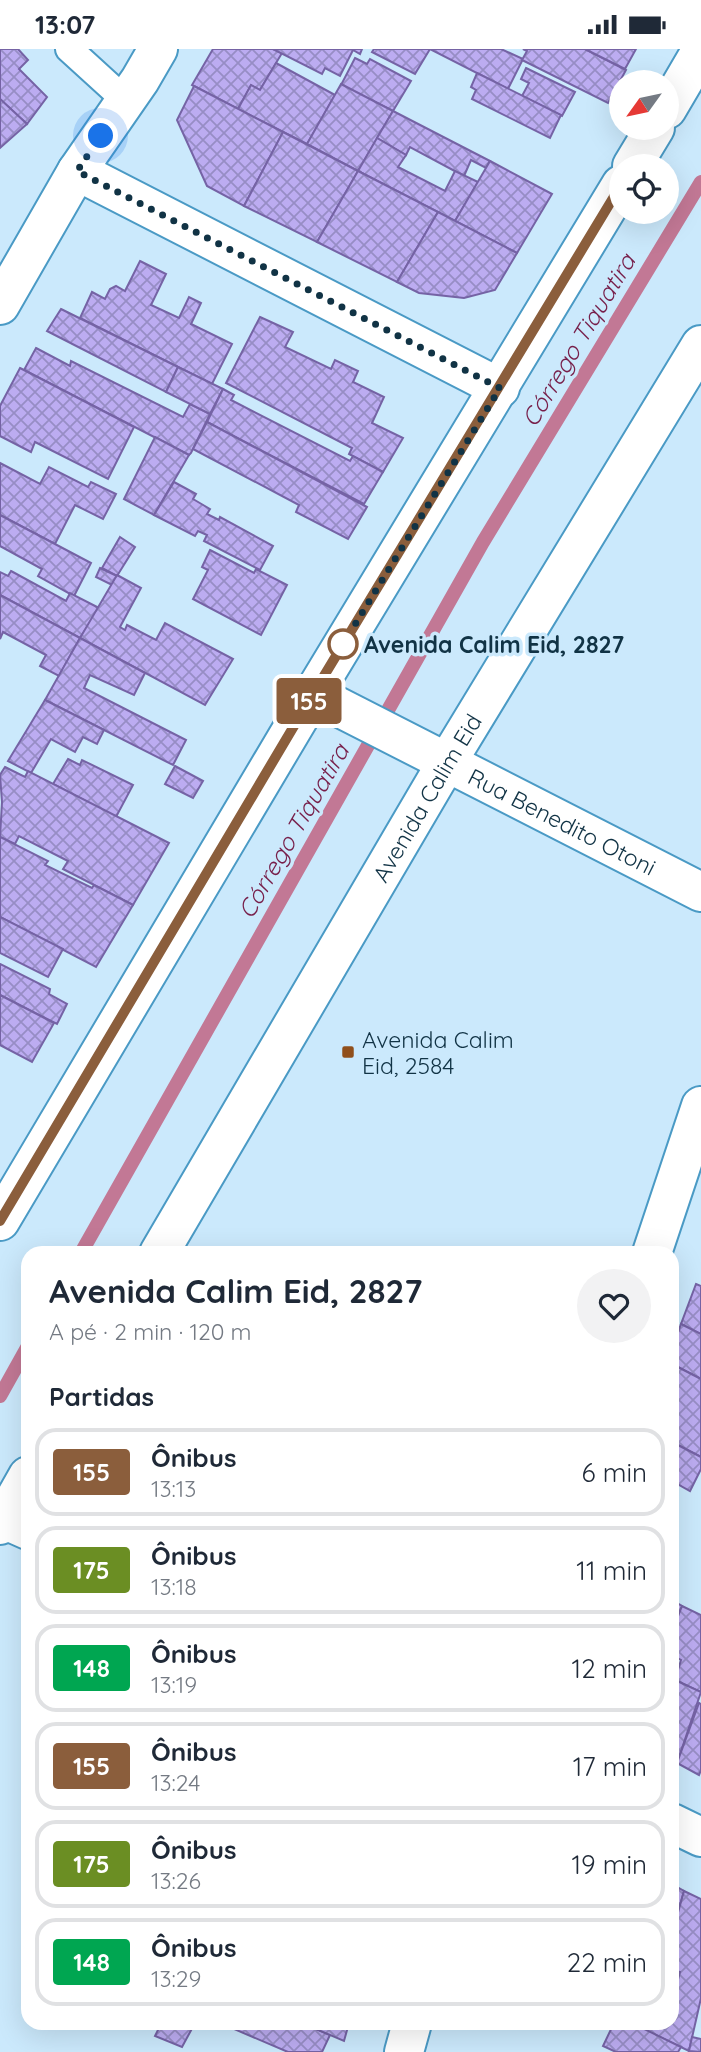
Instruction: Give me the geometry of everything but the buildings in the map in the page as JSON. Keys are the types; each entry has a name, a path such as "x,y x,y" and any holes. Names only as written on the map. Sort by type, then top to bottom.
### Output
{"main road":[{"path":"0,305 77,171 158,49"},
{"path":"679,89 701,51"},
{"path":"77,171 500,388"},
{"path":"0,1221 313,694 609,205"},
{"path":"0,241 40,233"},
{"name":"Avenida Calim Eid","path":"163,1246 447,762 701,345"},
{"name":"Rua Benedito Otoni","path":"313,694 701,892"},
{"path":"654,1246 701,1106"},
{"path":"10,1525 21,1495"},
{"path":"679,1826 701,1837"},
{"path":"404,2052 410,2030"}],"lane":[{"path":"69,49 125,100"}],"waterway":[{"name":"Córrego Tiquatira","path":"85,1246 483,542 701,182"},
{"name":"Córrego Tiquatira","path":"0,1396 21,1358"}],"bus line":[{"name":"155","path":"0,1221 313,694 609,205"}],"place":[{"name":"Avenida Calim Eid, 2827","path":"343,644"},
{"name":"Avenida Calim Eid, 2584","path":"348,1052"}],"route":[{"path":"101,136 77,171 500,388 343,644"}]}
